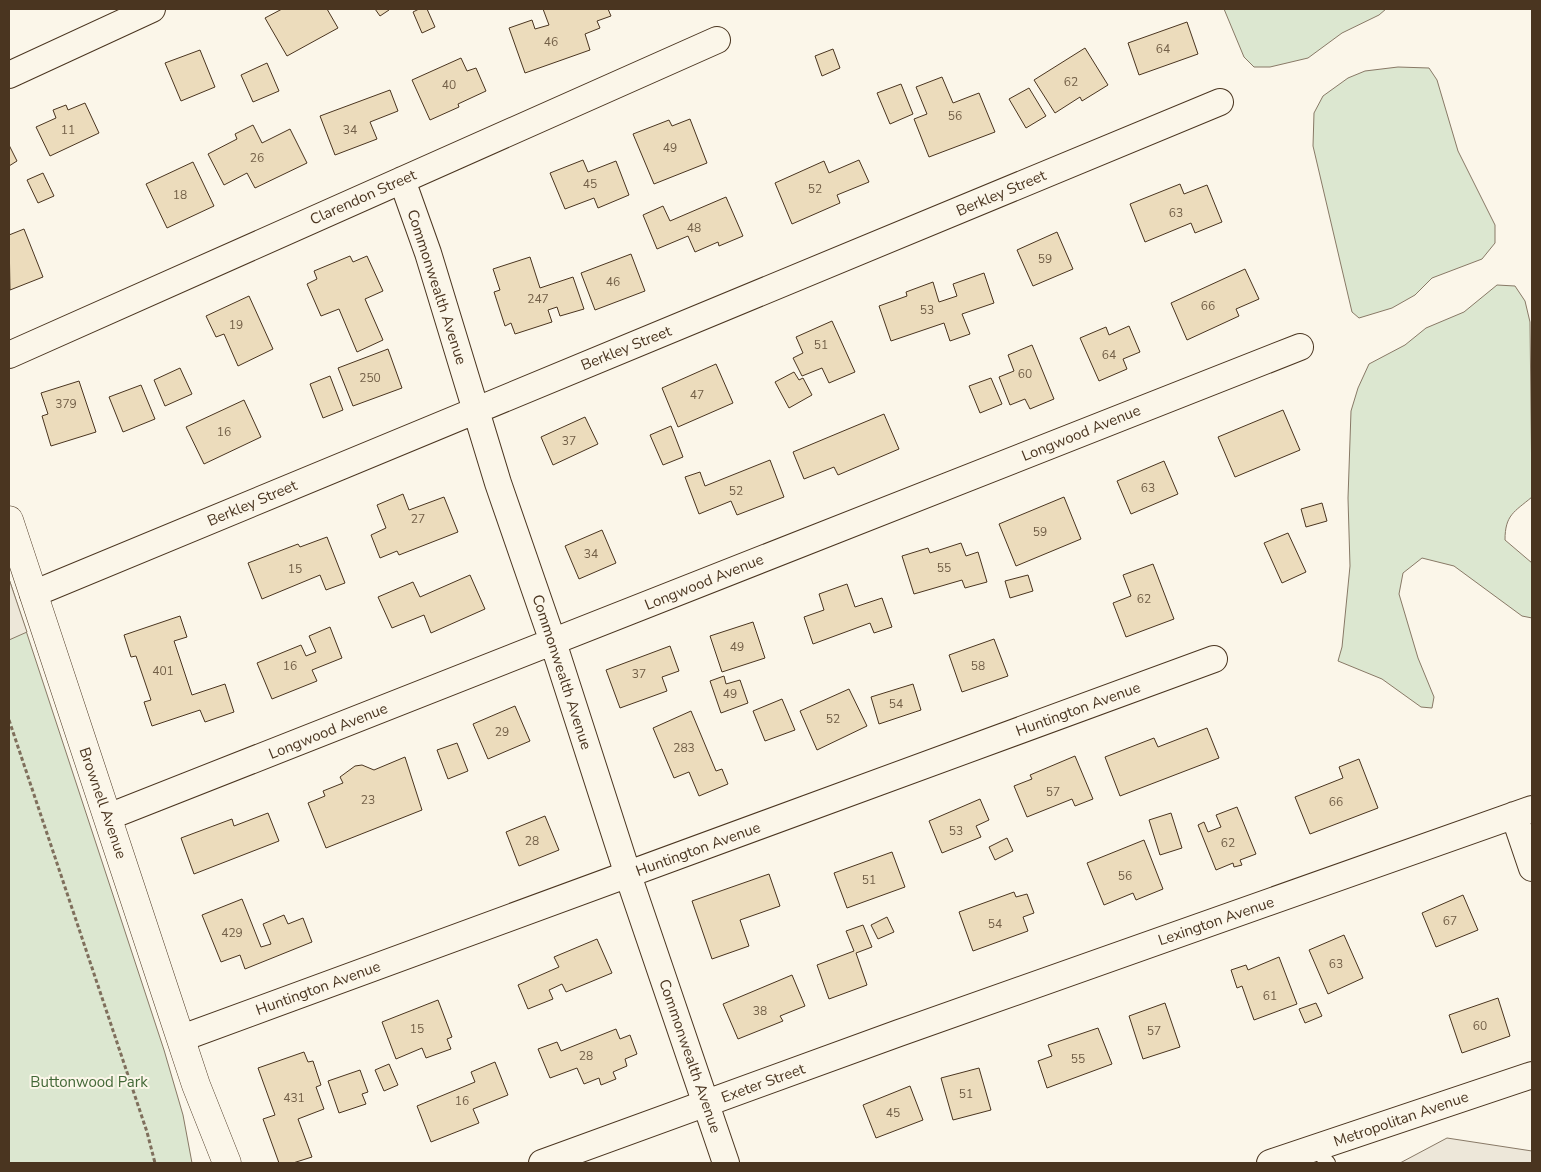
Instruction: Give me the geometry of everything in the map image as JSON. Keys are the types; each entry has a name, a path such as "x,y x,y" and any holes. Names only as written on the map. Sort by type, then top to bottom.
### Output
{"main road":[{"name":"Brownell Avenue","path":"9,520 182,1038 196,1086 227,1163"},
{"name":"Brownell Avenue","path":"196,1086 208,1163"}],"street":[{"path":"9,75 152,9"},
{"name":"Clarendon Street","path":"9,355 717,40"},
{"name":"Berkley Street","path":"33,594 1220,102"},
{"name":"Commonwealth Avenue","path":"402,180 428,253 475,410 628,874 726,1163"},
{"name":"Longwood Avenue","path":"108,817 1300,346"},
{"name":"Huntington Avenue","path":"182,1038 1214,660"},
{"path":"1523,812 1532,868"},
{"name":"Lexington Avenue","path":"899,1033 1523,812"},
{"name":"Exeter Street","path":"542,1163 706,1105 899,1033"},
{"name":"Metropolitan Avenue","path":"1270,1163 1322,1156 1532,1075"}],"path":[{"path":"9,720 141,1113 155,1163"}],"green space":[{"path":"1224,9 1386,9 1379,15 1342,33 1308,58 1270,67 1254,67 1244,57"},
{"path":"1398,67 1429,68 1437,80 1458,151 1495,225 1495,243 1482,259 1432,278 1415,295 1392,308 1359,318 1352,312 1313,146 1314,113 1323,96 1348,78 1365,71"},
{"path":"1497,285 1515,286 1525,301 1530,322 1532,497 1509,519 1505,540 1532,563 1532,618 1522,616 1454,566 1422,558 1403,573 1399,594 1418,658 1434,697 1432,708 1421,707 1382,679 1338,661 1342,647 1350,566 1348,498 1351,411 1358,388 1369,364 1405,345 1426,328 1464,312"},
{"name":"Buttonwood Park","path":"9,579 164,1050 183,1115 192,1163 9,1163"}],"shaded area":[{"path":"9,579 27,632 9,640"},
{"path":"1447,1138 1532,1151 1532,1163 1400,1163"}],"building":[{"path":"282,9 327,9 338,28 287,56 265,18"},
{"path":"375,9 388,9 389,10 380,16"},
{"path":"419,9 427,9 435,27 422,33 413,12"},
{"path":"543,9 608,9 611,16 597,21 600,28 585,34 590,50 525,73 509,28 532,20 535,29 549,25"},
{"path":"1187,22 1198,54 1139,75 1128,43"},
{"path":"1085,48 1108,85 1082,101 1080,97 1055,113 1034,80"},
{"path":"833,49 840,68 822,76 815,56"},
{"path":"200,50 215,87 181,101 165,63"},
{"path":"461,58 467,71 476,68 486,91 458,104 459,107 430,120 412,80"},
{"path":"267,63 279,91 253,102 241,75"},
{"path":"942,77 953,103 979,93 995,132 929,157 914,119 927,114 916,87"},
{"path":"901,84 913,114 890,124 877,93"},
{"path":"1029,88 1046,116 1026,128 1009,99"},
{"path":"390,90 398,111 370,122 377,139 335,155 320,116"},
{"path":"85,103 99,133 50,156 36,127 56,118 53,110 66,105 68,110"},
{"path":"690,119 707,163 654,184 633,134 669,120 672,126"},
{"path":"253,125 262,143 290,129 307,163 255,188 247,173 224,185 208,154 237,139 235,134"},
{"path":"9,145 17,161 9,166"},
{"path":"583,160 588,172 616,161 629,195 598,208 594,198 565,209 550,173"},
{"path":"859,160 869,182 837,195 840,203 792,224 775,183 824,161 829,173"},
{"path":"193,162 214,206 167,228 146,184"},
{"path":"43,173 54,196 38,203 27,180"},
{"path":"1180,184 1184,194 1207,185 1222,222 1195,233 1191,223 1145,242 1130,204"},
{"path":"726,197 743,236 719,246 718,242 695,252 688,236 657,249 643,215 663,206 670,221"},
{"path":"24,229 43,277 10,290 9,235"},
{"path":"1057,232 1073,269 1033,286 1017,250"},
{"path":"631,254 645,291 595,310 581,273"},
{"path":"350,256 353,262 367,256 383,291 365,299 383,340 357,352 339,309 321,316 307,284 317,279 314,271"},
{"path":"530,257 540,288 573,277 584,309 560,316 557,307 548,310 552,322 515,334 511,323 505,326 494,292 500,290 493,269"},
{"path":"1245,269 1259,299 1236,309 1239,316 1187,340 1171,303"},
{"path":"984,273 994,303 962,314 970,334 950,341 944,323 891,341 879,306 907,296 906,292 933,282 939,302 957,296 953,284"},
{"path":"249,296 273,349 238,366 224,334 216,337 206,316"},
{"path":"832,321 855,372 829,383 822,368 802,376 793,358 803,353 796,337"},
{"path":"1129,326 1140,352 1123,359 1127,369 1099,381 1080,338 1106,327 1109,335"},
{"path":"1032,345 1054,399 1030,409 1025,399 1010,405 999,377 1014,371 1008,355"},
{"path":"388,349 402,388 353,406 338,368"},
{"path":"716,364 733,403 678,427 662,388"},
{"path":"180,368 192,394 165,406 154,380"},
{"path":"794,372 799,380 803,378 812,395 789,408 775,382"},
{"path":"330,376 343,410 323,418 310,384"},
{"path":"991,378 1002,404 980,413 969,386"},
{"path":"79,381 96,432 51,446 42,416 48,414 41,393"},
{"path":"141,385 155,419 123,432 109,397"},
{"path":"244,400 261,437 204,464 186,427"},
{"path":"1283,410 1300,450 1235,477 1218,437"},
{"path":"884,414 899,449 838,475 834,467 804,479 793,452"},
{"path":"585,417 598,444 553,465 541,437"},
{"path":"671,426 683,457 663,465 650,435"},
{"path":"770,460 784,497 737,515 731,501 699,514 685,477 700,472 705,486"},
{"path":"1164,461 1178,494 1131,514 1117,481"},
{"path":"403,494 409,510 444,497 458,532 399,555 397,551 380,558 371,535 386,528 377,505"},
{"path":"1064,497 1081,539 1016,566 999,524"},
{"path":"1322,503 1327,521 1306,527 1301,509"},
{"path":"602,530 616,563 579,579 565,546"},
{"path":"1288,533 1306,572 1282,583 1264,543"},
{"path":"327,537 345,583 326,590 320,575 262,599 248,563 298,544 300,547"},
{"path":"961,543 966,556 978,552 987,582 965,588 962,580 914,594 902,556 928,548 930,553"},
{"path":"1153,564 1174,619 1126,637 1113,603 1131,596 1123,575"},
{"path":"470,575 485,609 431,633 424,615 392,628 378,597 413,582 420,597"},
{"path":"1028,575 1033,591 1010,598 1005,581"},
{"path":"847,584 855,607 882,598 892,627 874,633 870,623 813,644 804,617 824,610 819,594"},
{"path":"180,616 187,637 174,641 192,695 225,684 234,712 205,722 200,710 152,726 144,702 151,700 136,656 131,657 124,635"},
{"path":"753,622 765,658 722,672 710,636"},
{"path":"330,627 342,658 312,670 317,681 272,699 257,663 301,645 306,656 316,652 309,636"},
{"path":"994,639 1008,676 962,692 949,655"},
{"path":"670,646 679,671 662,677 667,691 620,708 606,670"},
{"path":"724,676 726,684 740,680 748,703 721,713 710,681"},
{"path":"913,684 921,710 879,724 871,697"},
{"path":"849,689 867,726 817,750 800,711"},
{"path":"782,699 795,730 765,741 753,711"},
{"path":"515,706 530,741 488,759 473,724"},
{"path":"691,711 716,771 722,769 728,784 699,796 689,772 674,778 653,728"},
{"path":"1207,728 1219,758 1120,796 1105,757 1154,738 1158,747"},
{"path":"457,743 468,771 448,779 437,750"},
{"path":"1075,756 1093,799 1075,806 1072,799 1027,817 1014,786 1032,779 1030,775"},
{"path":"405,757 422,810 326,848 308,803 325,796 323,791 343,783 340,777 355,766 362,765 374,770"},
{"path":"1359,759 1378,808 1310,834 1295,797 1343,778 1339,767"},
{"path":"980,799 989,820 976,826 981,837 942,853 929,821"},
{"path":"1237,807 1256,854 1240,860 1242,865 1234,867 1233,863 1216,870 1198,825 1204,822 1208,832 1221,827 1216,815"},
{"path":"268,813 279,841 194,874 181,838 232,819 234,826"},
{"path":"1171,813 1182,848 1160,855 1149,820"},
{"path":"545,816 559,850 519,866 506,832"},
{"path":"1007,838 1013,851 995,860 989,847"},
{"path":"1144,840 1163,889 1136,900 1133,893 1104,905 1087,863"},
{"path":"892,852 905,887 847,908 834,873"},
{"path":"769,874 780,906 740,920 749,946 712,959 692,901"},
{"path":"1014,892 1016,897 1027,894 1034,913 1023,917 1028,931 973,951 959,912"},
{"path":"1463,895 1478,930 1436,947 1422,913"},
{"path":"242,899 261,947 271,944 263,924 284,915 288,924 303,918 312,942 245,969 240,955 221,962 202,915"},
{"path":"887,917 894,932 878,939 871,925"},
{"path":"863,925 872,947 856,953 867,985 829,999 817,965 854,951 846,931"},
{"path":"1344,935 1363,978 1328,994 1309,950"},
{"path":"597,939 612,973 566,992 562,984 549,990 553,999 528,1009 518,985 559,967 554,957"},
{"path":"1279,957 1297,1004 1254,1020 1242,986 1237,988 1231,970 1246,965 1248,970"},
{"path":"792,975 805,1006 780,1016 783,1021 738,1039 723,1004"},
{"path":"1498,998 1510,1036 1462,1053 1449,1015"},
{"path":"438,1000 452,1037 447,1039 451,1049 426,1058 422,1048 396,1059 382,1022"},
{"path":"1165,1003 1180,1047 1143,1059 1129,1016"},
{"path":"1316,1003 1322,1016 1305,1023 1299,1009"},
{"path":"1098,1028 1112,1064 1047,1088 1038,1061 1052,1056 1048,1045"},
{"path":"616,1029 620,1039 630,1035 637,1054 625,1059 627,1066 613,1072 616,1079 601,1085 599,1078 584,1084 577,1068 550,1078 538,1049 557,1042 561,1051"},
{"path":"304,1052 308,1062 313,1061 321,1085 316,1087 324,1109 298,1119 312,1157 293,1163 279,1163 263,1119 275,1115 258,1068"},
{"path":"495,1062 508,1095 473,1109 479,1123 431,1142 417,1106 475,1082 471,1072"},
{"path":"389,1064 398,1085 384,1091 375,1070"},
{"path":"979,1068 991,1110 953,1120 941,1078"},
{"path":"360,1070 368,1092 362,1094 366,1104 339,1113 328,1081"},
{"path":"910,1086 923,1120 876,1138 863,1105"}]}
